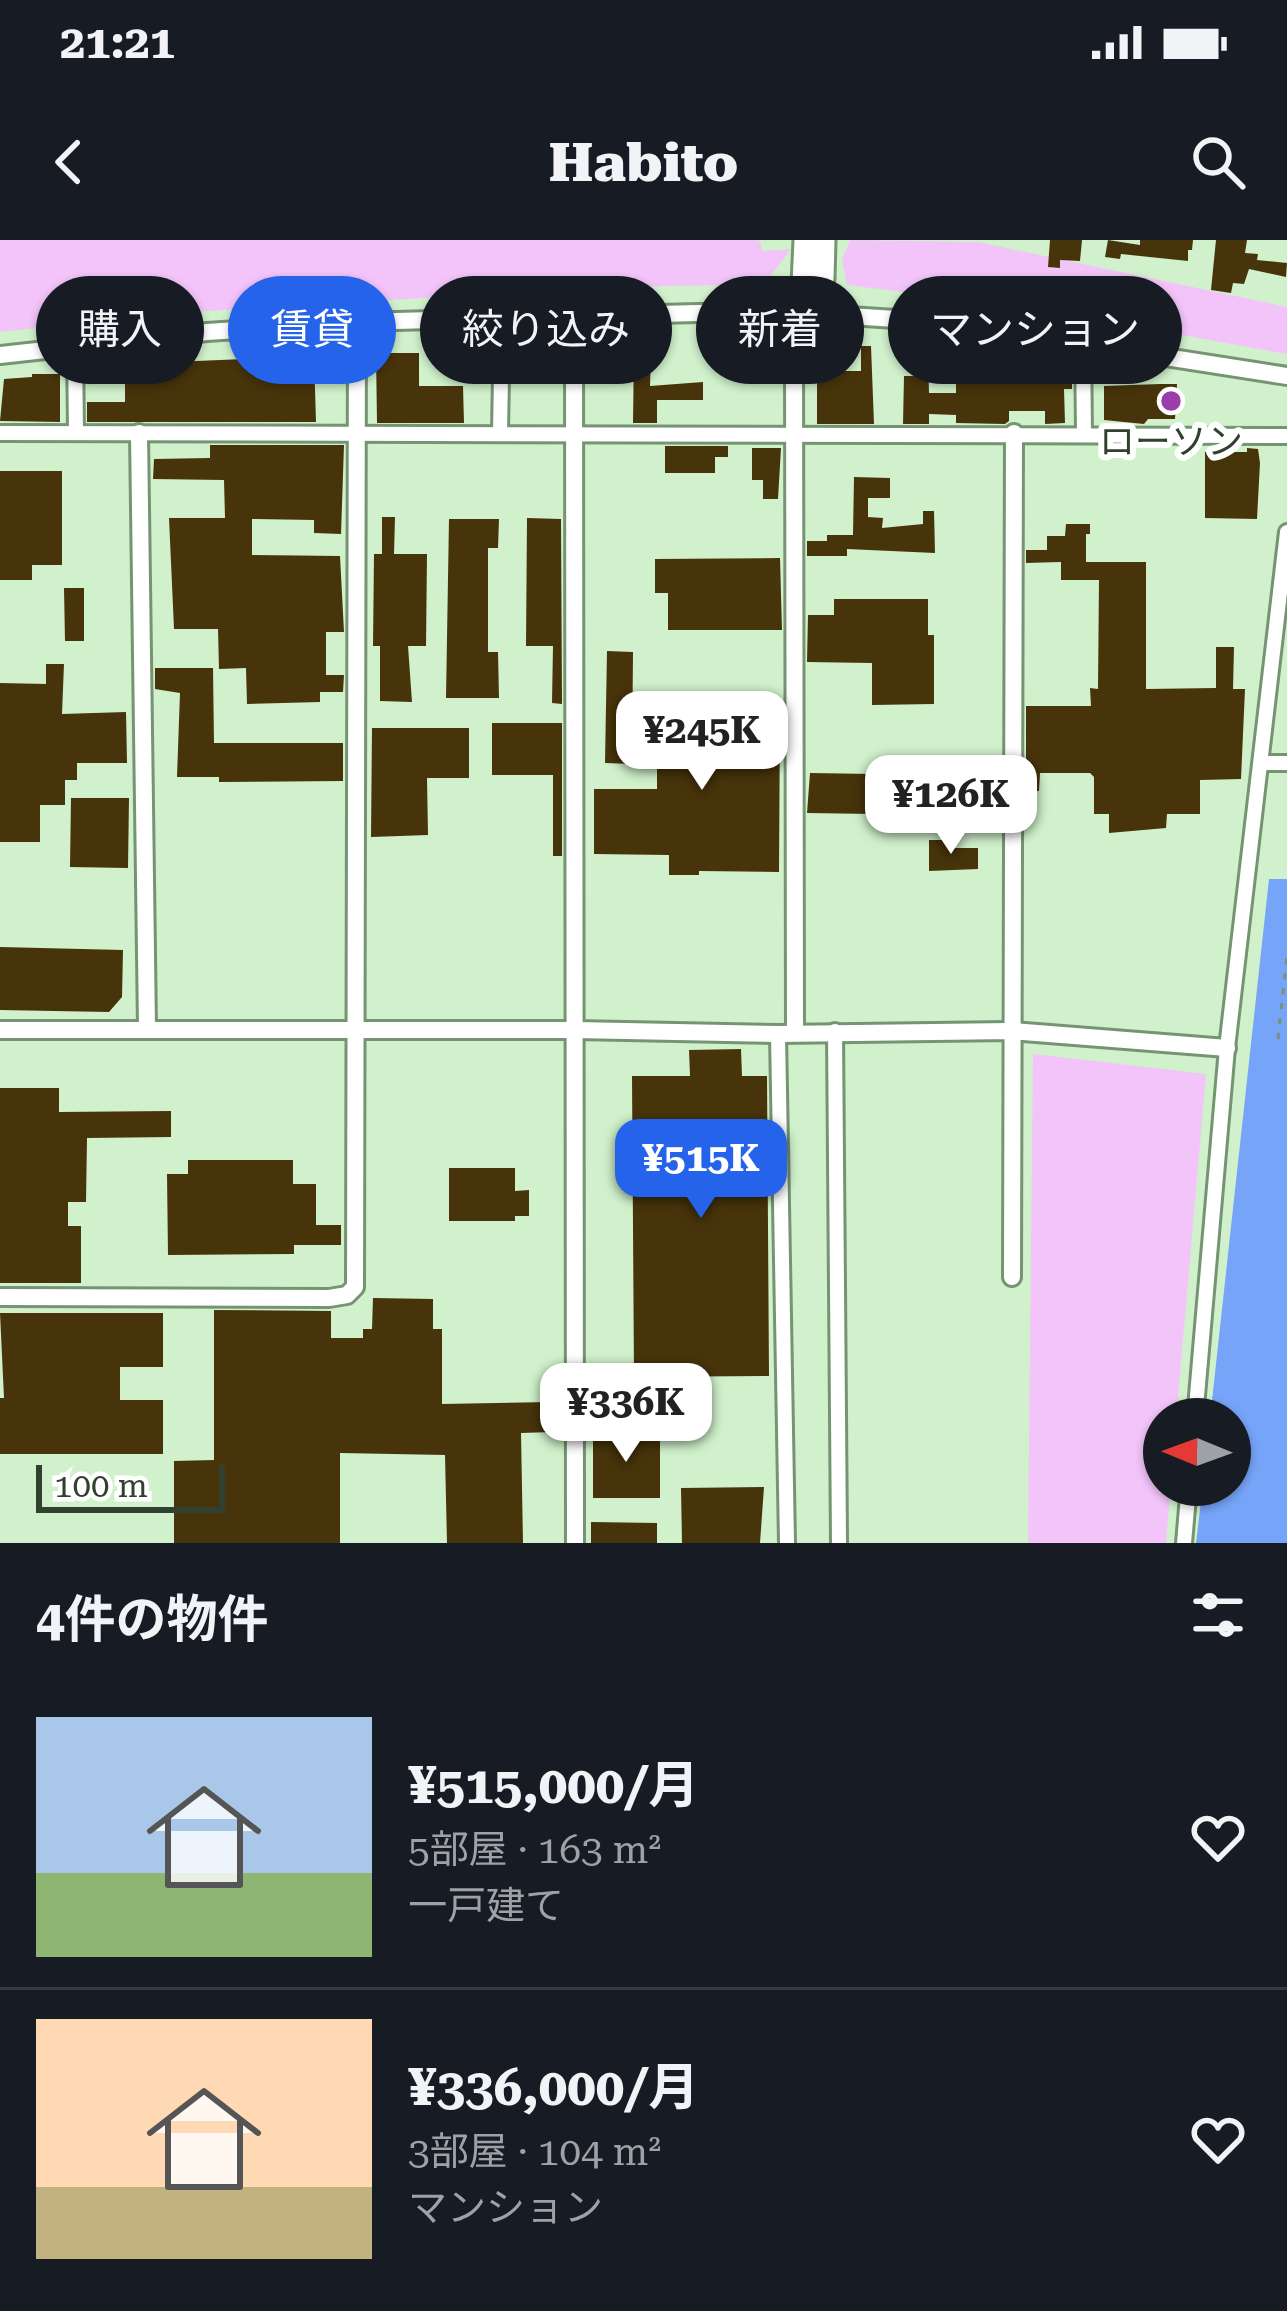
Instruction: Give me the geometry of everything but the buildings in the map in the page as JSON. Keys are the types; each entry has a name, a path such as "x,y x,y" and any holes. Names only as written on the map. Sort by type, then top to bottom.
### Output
{"main road":[{"path":"803,276 805,240"},
{"path":"823,276 824,240"}],"street":[{"path":"0,355 36,351"},
{"path":"1182,358 1287,376"},
{"path":"75,384 76,434"},
{"path":"0,1297 329,1298 347,1295 356,1287 356,384"},
{"path":"500,433 501,384"},
{"path":"573,384 575,1543"},
{"path":"787,1543 794,384"},
{"path":"1083,384 1084,434"},
{"path":"139,433 147,1028"},
{"path":"0,434 1287,436"},
{"path":"1012,1277 1014,434"},
{"path":"1197,1398 1227,1048 1282,621 1287,534"},
{"path":"1261,763 1287,763"},
{"path":"0,1030 1011,1031 1227,1048"},
{"path":"835,1031 839,1543"},
{"path":"1184,1543 1187,1506"}],"path":[{"path":"1279,1039 1287,956"}],"shaded area":[{"path":"0,240 754,240 760,241 762,251 791,249 771,276 696,276 696,286 672,286 672,276 420,276 420,298 396,300 396,276 228,276 228,310 204,311 204,276 36,276 36,328 0,332"},
{"path":"850,240 978,242 1140,276 888,276 888,290 864,287 864,276 845,276 842,260"},
{"path":"1182,285 1287,307 1287,354 1182,335"},
{"path":"1033,1054 1206,1074 1178,1398 1143,1398 1143,1506 1169,1506 1166,1543 1028,1543"}],"water":[{"path":"1269,879 1287,879 1287,1543 1196,1543 1200,1506 1251,1506 1251,1398 1212,1398"}],"place":[{"name":"ローソン","path":"1171,401"}]}
